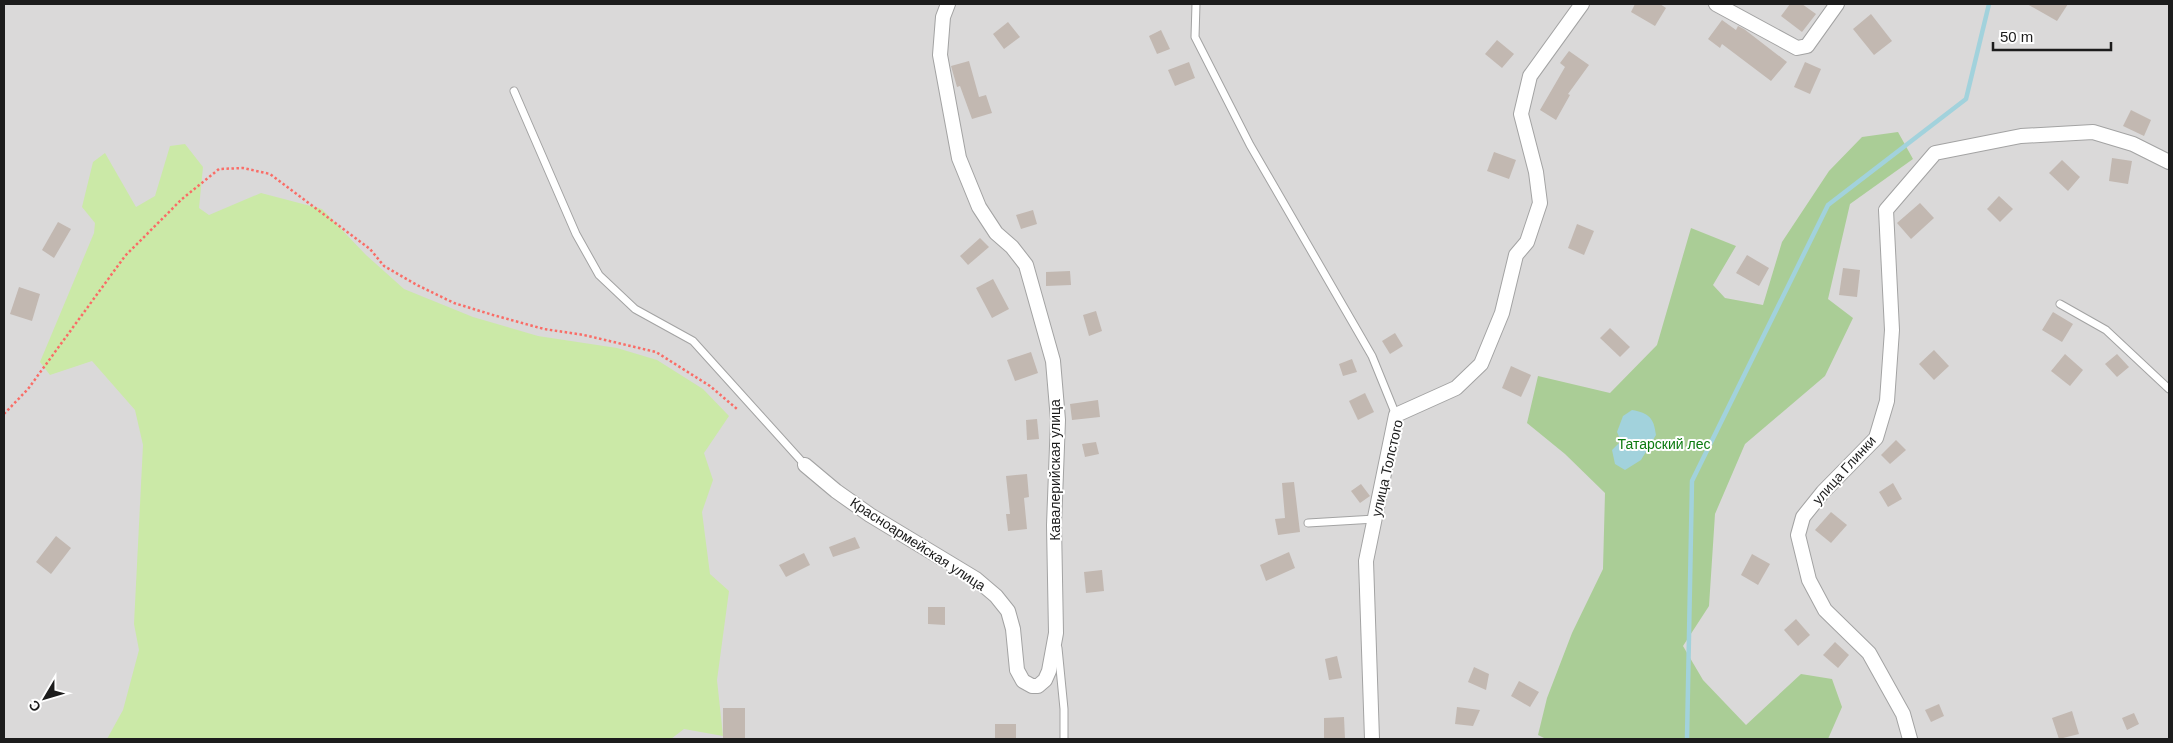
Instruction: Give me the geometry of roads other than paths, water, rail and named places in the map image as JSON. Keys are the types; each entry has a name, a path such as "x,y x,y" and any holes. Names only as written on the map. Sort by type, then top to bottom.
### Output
{"street":[{"name":"Кавалерийская улица","path":"948,4 943,17 940,55 959,158 979,207 996,233 1012,247 1026,265 1053,361 1058,420 1054,525 1056,633"},
{"name":"улица Толстого","path":"1372,739 1366,561 1396,415 1456,388 1481,364 1502,313 1516,255 1527,242 1540,203 1536,172 1521,114 1530,76 1582,4"},
{"path":"1716,4 1797,48 1807,46 1833,8"},
{"name":"улица Глинки","path":"1910,739 1903,714 1869,653 1825,610 1809,580 1798,535 1803,518 1823,492 1876,438 1887,401 1892,330 1886,210 1935,152 2021,136 2093,132 2133,144 2169,162"},
{"name":"Красноармейская улица","path":"805,465 836,491 976,579 996,596 1008,611 1013,629 1017,670 1024,681 1032,686 1038,686 1045,680 1049,671 1056,633"}],"lane":[{"path":"1196,4 1195,37 1250,145 1372,356 1396,415"},
{"path":"514,91 576,234 600,275 635,309 693,341 805,465"},
{"path":"2060,304 2106,330 2169,389"},
{"path":"1308,523 1375,519"},
{"path":"1056,633 1064,709 1064,739"}],"water":[{"path":"1632,410 1650,417 1654,424 1656,435 1641,460 1625,470 1615,464 1612,450 1621,441 1617,432 1623,416"}],"waterway":[{"path":"1687,739 1692,481 1828,205 1966,99 1989,4"}],"park label":[{"name":"Татарский лес","path":"1664,444"}]}
